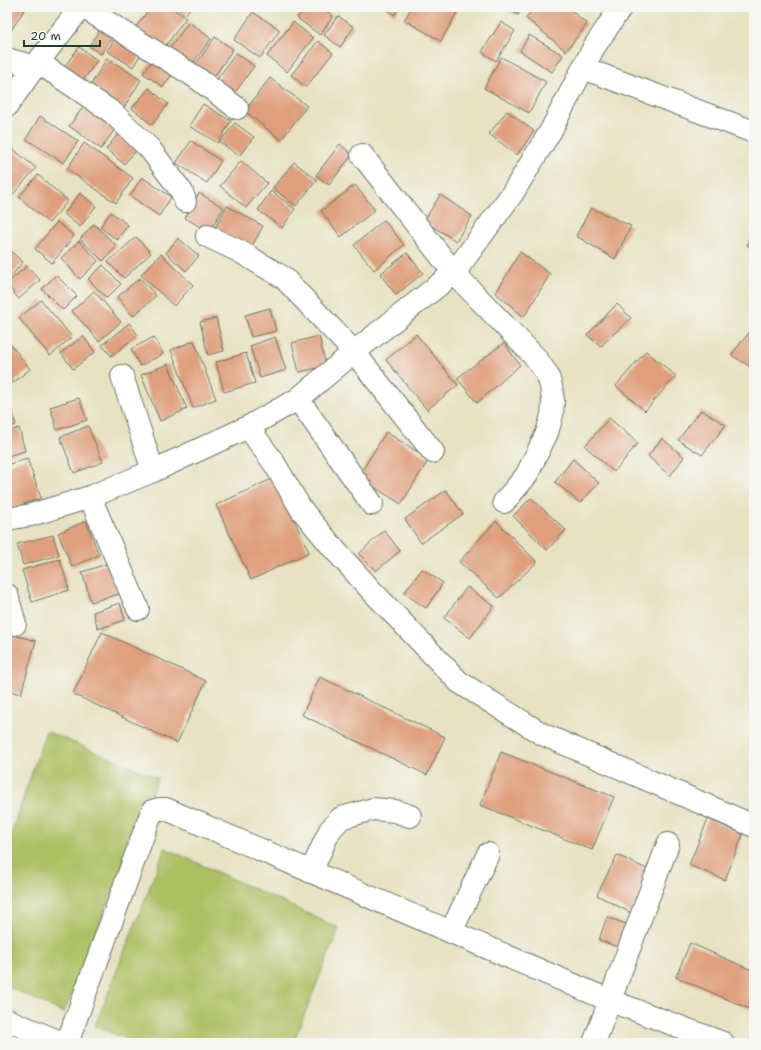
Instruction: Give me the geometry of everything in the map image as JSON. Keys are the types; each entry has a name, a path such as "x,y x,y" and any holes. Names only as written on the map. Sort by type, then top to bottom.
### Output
{"street":[{"path":"7,106 82,7 194,76 237,108"},
{"path":"7,519 31,515 90,497 153,471 248,427 298,399 354,352 454,273 512,194 550,132 594,47 621,7"},
{"path":"7,59 37,65 113,113 150,149 182,192 185,201"},
{"path":"583,68 754,132"},
{"path":"362,155 454,273 536,358 547,374 551,386 553,401 552,415 547,433 526,476 504,502"},
{"path":"207,236 239,251 284,278 354,352 434,452"},
{"path":"122,376 153,471"},
{"path":"298,399 372,504"},
{"path":"248,427 274,463 301,510 371,590 458,682 542,734 754,826"},
{"path":"90,497 138,609"},
{"path":"7,595 15,624"},
{"path":"67,1043 152,811 159,809 166,810 611,1001 723,1043"},
{"path":"311,872 330,830 341,818 373,809 395,810 410,816"},
{"path":"594,1043 611,1001 668,844"},
{"path":"451,932 488,854"},
{"path":"7,1020 63,1043"}],"green space":[{"path":"46,731 158,778 64,1013 7,986 7,846"},
{"path":"165,848 339,928 293,1043 137,1043 95,1026"}],"building":[{"path":"7,7 26,7 7,37"},
{"path":"151,7 171,7 186,18 163,49 135,28"},
{"path":"176,7 191,7 185,15"},
{"path":"305,7 321,7 333,16 320,35 297,18"},
{"path":"385,7 400,7 394,15"},
{"path":"412,7 456,7 459,9 441,41 404,20"},
{"path":"502,7 522,7 518,15"},
{"path":"535,7 567,7 587,24 566,51 526,18"},
{"path":"253,12 280,30 260,58 234,40"},
{"path":"338,16 354,27 340,47 324,35"},
{"path":"189,22 211,39 191,66 169,49"},
{"path":"293,22 313,38 287,72 267,56"},
{"path":"501,22 515,31 496,61 482,52"},
{"path":"102,26 114,34 101,54 89,46"},
{"path":"118,34 144,49 133,67 107,51"},
{"path":"529,35 563,55 552,72 520,51"},
{"path":"215,37 233,49 212,80 194,67"},
{"path":"318,41 333,53 306,87 291,75"},
{"path":"79,47 97,60 83,81 64,67"},
{"path":"236,53 254,66 234,94 216,81"},
{"path":"155,57 175,70 163,87 143,73"},
{"path":"501,57 546,82 529,113 484,88"},
{"path":"107,58 141,80 123,109 89,88"},
{"path":"270,78 307,106 281,140 245,111"},
{"path":"149,88 168,104 152,125 132,108"},
{"path":"87,102 118,125 101,149 69,126"},
{"path":"203,104 231,121 218,143 189,126"},
{"path":"507,111 534,131 517,155 489,134"},
{"path":"40,116 78,141 64,163 26,139"},
{"path":"235,123 254,137 239,156 220,142"},
{"path":"123,128 142,144 124,164 106,149"},
{"path":"191,141 221,161 207,183 176,163"},
{"path":"84,143 133,178 116,203 67,169"},
{"path":"340,144 352,155 329,185 316,175"},
{"path":"13,149 36,168 9,199 7,197 7,157"},
{"path":"241,161 267,183 246,208 220,186"},
{"path":"294,162 317,180 296,206 273,188"},
{"path":"38,175 68,201 49,223 19,197"},
{"path":"142,177 171,197 159,216 130,196"},
{"path":"355,185 375,210 341,237 321,211"},
{"path":"271,191 295,209 282,228 258,210"},
{"path":"80,193 96,206 80,227 64,214"},
{"path":"199,193 224,208 209,232 185,218"},
{"path":"440,195 472,216 456,241 424,221"},
{"path":"227,206 263,226 251,248 215,228"},
{"path":"591,208 631,226 615,259 576,236"},
{"path":"111,212 128,225 117,240 100,227"},
{"path":"384,220 404,245 374,270 354,245"},
{"path":"57,222 74,236 52,263 35,249"},
{"path":"94,224 117,246 103,261 80,239"},
{"path":"754,235 754,250 747,245"},
{"path":"136,237 151,253 124,278 108,262"},
{"path":"178,238 199,256 186,271 166,253"},
{"path":"79,241 98,261 80,279 61,258"},
{"path":"7,248 23,262 7,281"},
{"path":"520,252 550,274 524,317 496,293"},
{"path":"407,253 423,273 396,295 380,274"},
{"path":"161,254 193,285 174,306 141,275"},
{"path":"103,265 121,284 107,298 88,279"},
{"path":"27,266 40,280 19,299 7,283"},
{"path":"56,275 77,296 63,310 42,289"},
{"path":"140,278 156,296 133,316 117,297"},
{"path":"94,291 121,322 99,341 72,311"},
{"path":"41,300 72,337 50,356 19,318"},
{"path":"617,304 631,318 601,346 587,335"},
{"path":"270,308 276,331 251,337 245,315"},
{"path":"216,318 224,351 208,355 200,322"},
{"path":"129,323 138,335 111,356 102,345"},
{"path":"752,329 754,330 754,369 731,355"},
{"path":"416,334 458,385 427,410 386,360"},
{"path":"83,336 95,352 73,369 61,353"},
{"path":"319,336 326,366 299,372 292,343"},
{"path":"154,337 163,354 140,366 131,349"},
{"path":"275,337 286,370 260,378 250,346"},
{"path":"7,340 30,369 13,383 7,375"},
{"path":"194,341 216,399 193,408 171,350"},
{"path":"504,343 520,365 477,403 457,378"},
{"path":"646,351 676,376 645,411 616,386"},
{"path":"246,353 255,383 224,392 216,362"},
{"path":"168,364 187,409 160,421 141,375"},
{"path":"7,392 16,425 7,428"},
{"path":"79,398 87,420 57,430 50,407"},
{"path":"701,410 726,425 702,455 678,440"},
{"path":"609,418 638,443 614,472 585,446"},
{"path":"88,426 103,462 74,473 60,437"},
{"path":"19,428 25,451 7,456 7,432"},
{"path":"386,432 429,459 401,504 358,477"},
{"path":"662,438 684,457 670,476 648,456"},
{"path":"27,458 41,498 7,510 7,465"},
{"path":"573,459 599,483 580,503 555,482"},
{"path":"274,478 309,552 251,580 216,505"},
{"path":"446,490 463,514 421,543 405,519"},
{"path":"531,498 566,530 547,550 513,516"},
{"path":"86,521 99,555 72,567 58,533"},
{"path":"496,521 537,562 499,598 459,562"},
{"path":"384,530 400,551 376,571 359,554"},
{"path":"53,535 59,555 23,565 17,544"},
{"path":"60,559 69,590 32,602 22,570"},
{"path":"110,563 119,594 91,602 82,572"},
{"path":"422,569 443,583 426,608 404,593"},
{"path":"467,587 494,606 470,638 444,618"},
{"path":"120,603 125,620 98,629 93,612"},
{"path":"102,632 206,681 177,743 73,694"},
{"path":"7,633 36,641 21,694 7,690"},
{"path":"320,677 445,737 427,775 302,715"},
{"path":"501,752 614,797 592,850 480,805"},
{"path":"708,819 743,834 725,880 689,865"},
{"path":"617,855 651,871 631,913 597,895"},
{"path":"607,917 631,926 623,949 599,940"},
{"path":"690,943 754,971 754,1011 676,977"}]}
